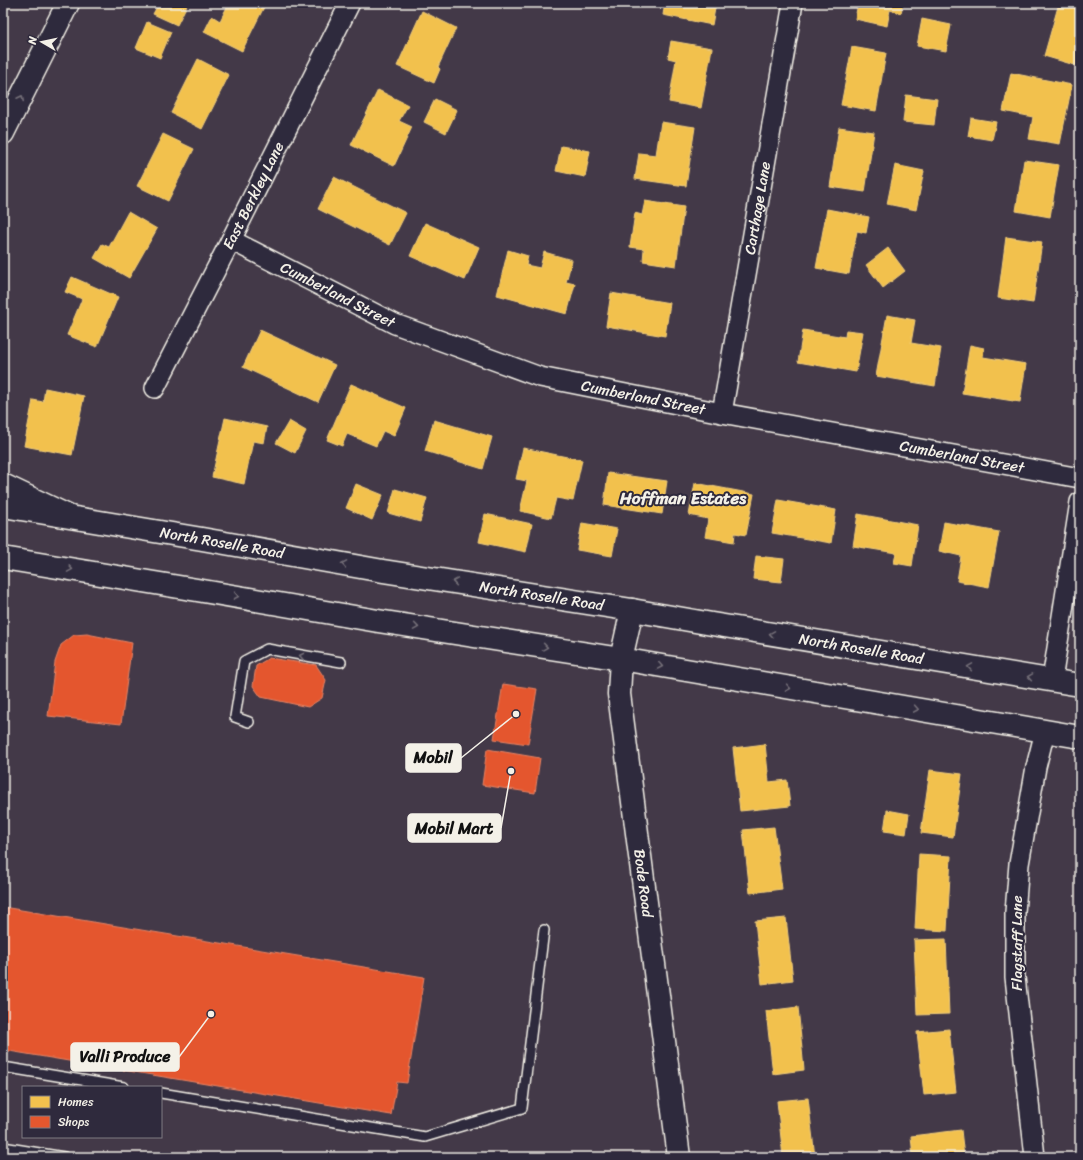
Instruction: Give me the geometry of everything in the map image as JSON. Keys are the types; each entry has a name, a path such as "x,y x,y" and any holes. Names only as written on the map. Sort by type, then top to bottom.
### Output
{"main road":[{"path":"3,133 68,3"},
{"path":"3,485 68,516"},
{"name":"North Roselle Road","path":"3,506 383,571 632,610 720,626 1080,685"},
{"path":"3,558 378,621 622,659 1080,737"},
{"name":"Bode Road","path":"632,610 622,659 619,694 679,1157"}],"street":[{"name":"East Berkley Lane","path":"155,388 350,3"},
{"name":"Carthage Lane","path":"722,413 793,3"},
{"name":"Cumberland Street","path":"231,240 395,324 540,377 722,413 1080,478"},
{"path":"1052,680 1080,502"},
{"name":"Flagstaff Lane","path":"1035,1157 1015,977 1015,912 1019,864 1036,767 1045,731"}],"lane":[{"path":"249,722 235,717 244,661 267,649 341,662"},
{"path":"162,1093 425,1137 522,1108 544,930"},
{"path":"3,1067 118,1086"},
{"path":"3,1147 64,1157"}],"building: Homes":[{"path":"159,3 183,3 187,5 177,25 153,14"},
{"path":"229,3 266,3 242,51 204,32 212,16 220,21"},
{"path":"665,3 716,3 712,25 663,15"},
{"path":"858,3 903,3 901,13 890,10 887,26 855,19"},
{"path":"1059,3 1080,3 1080,60 1078,66 1044,56"},
{"path":"422,11 456,28 438,67 440,69 434,83 397,66"},
{"path":"922,19 951,25 946,51 917,46"},
{"path":"147,22 171,32 160,58 136,48"},
{"path":"671,41 712,48 701,108 669,102 676,60 668,58"},
{"path":"852,47 886,53 876,111 841,105"},
{"path":"198,59 229,75 202,129 171,113"},
{"path":"1011,73 1072,85 1060,144 1029,139 1033,117 1003,111"},
{"path":"378,90 408,105 399,121 412,127 394,166 351,145"},
{"path":"906,95 937,99 934,125 903,122"},
{"path":"435,99 457,110 446,133 424,122"},
{"path":"971,118 996,122 992,140 968,136"},
{"path":"661,122 695,127 686,186 635,179 639,153 656,155"},
{"path":"839,127 874,132 865,192 830,187"},
{"path":"163,134 194,149 168,201 137,186"},
{"path":"561,146 590,151 585,177 556,171"},
{"path":"1024,160 1059,165 1050,217 1016,211"},
{"path":"895,165 924,171 916,210 887,204"},
{"path":"334,177 406,213 390,245 318,209"},
{"path":"645,201 684,207 676,266 643,261 644,249 630,247 635,213 642,215"},
{"path":"827,209 869,217 866,233 857,231 849,274 816,268"},
{"path":"128,212 157,229 129,278 94,258 102,244 109,247"},
{"path":"425,223 479,247 465,280 410,256"},
{"path":"1006,237 1042,242 1033,303 998,298"},
{"path":"888,248 905,271 883,288 866,265"},
{"path":"508,250 528,256 526,265 540,268 544,252 572,260 566,282 575,284 567,314 497,295"},
{"path":"72,277 118,297 97,347 67,335 82,299 65,292"},
{"path":"611,293 670,303 665,336 606,326"},
{"path":"887,315 915,320 911,343 941,348 935,386 876,376"},
{"path":"260,330 335,365 318,402 243,367"},
{"path":"803,330 845,337 846,330 863,332 856,372 798,362"},
{"path":"970,345 984,348 983,357 1026,364 1020,402 962,393"},
{"path":"351,384 406,408 394,436 383,431 376,446 347,434 342,446 327,440"},
{"path":"45,388 84,396 72,455 24,446 33,400 43,402"},
{"path":"225,418 267,427 264,443 253,441 244,484 212,477"},
{"path":"434,420 492,437 483,469 425,451"},
{"path":"289,421 306,431 295,453 276,443"},
{"path":"523,448 582,460 573,501 556,498 551,518 520,511 527,481 516,479"},
{"path":"608,473 667,481 662,514 604,505"},
{"path":"695,483 754,494 746,535 735,533 734,542 705,537 708,519 689,515"},
{"path":"356,484 383,495 372,520 346,508"},
{"path":"395,489 427,498 420,522 388,513"},
{"path":"778,500 836,510 831,543 772,533"},
{"path":"485,514 532,524 526,552 479,542"},
{"path":"858,514 918,525 912,566 894,563 896,553 853,546"},
{"path":"944,522 999,532 989,587 957,581 961,556 939,551"},
{"path":"582,523 617,529 612,556 577,550"},
{"path":"756,556 784,559 781,582 753,579"},
{"path":"765,744 769,782 787,780 790,806 740,811 733,748"},
{"path":"930,770 962,774 953,837 921,833"},
{"path":"887,810 909,814 906,834 884,831"},
{"path":"774,827 782,889 750,893 743,830"},
{"path":"919,854 951,856 947,931 915,929"},
{"path":"786,918 793,980 762,984 755,921"},
{"path":"946,939 949,1014 917,1015 914,940"},
{"path":"798,1007 804,1070 773,1074 766,1011"},
{"path":"949,1029 956,1092 924,1095 917,1032"},
{"path":"808,1098 815,1157 783,1157 777,1101"},
{"path":"961,1130 964,1157 913,1157 911,1136"}],"building: Shops":[{"path":"87,634 132,643 121,724 48,716 55,662 61,645 74,635"},
{"path":"269,658 316,665 326,680 322,698 308,707 261,697 253,686 256,666"},
{"path":"503,684 537,689 528,744 494,739"},
{"path":"487,749 540,758 535,793 482,785"},
{"path":"3,907 424,977 407,1083 397,1082 391,1115 3,1050"}],"place":[{"name":"Mobil","path":"516,714"},
{"name":"Mobil Mart","path":"511,771"},
{"name":"Valli Produce","path":"211,1014"}],"district":[{"name":"Hoffman Estates","path":"683,498"}]}
